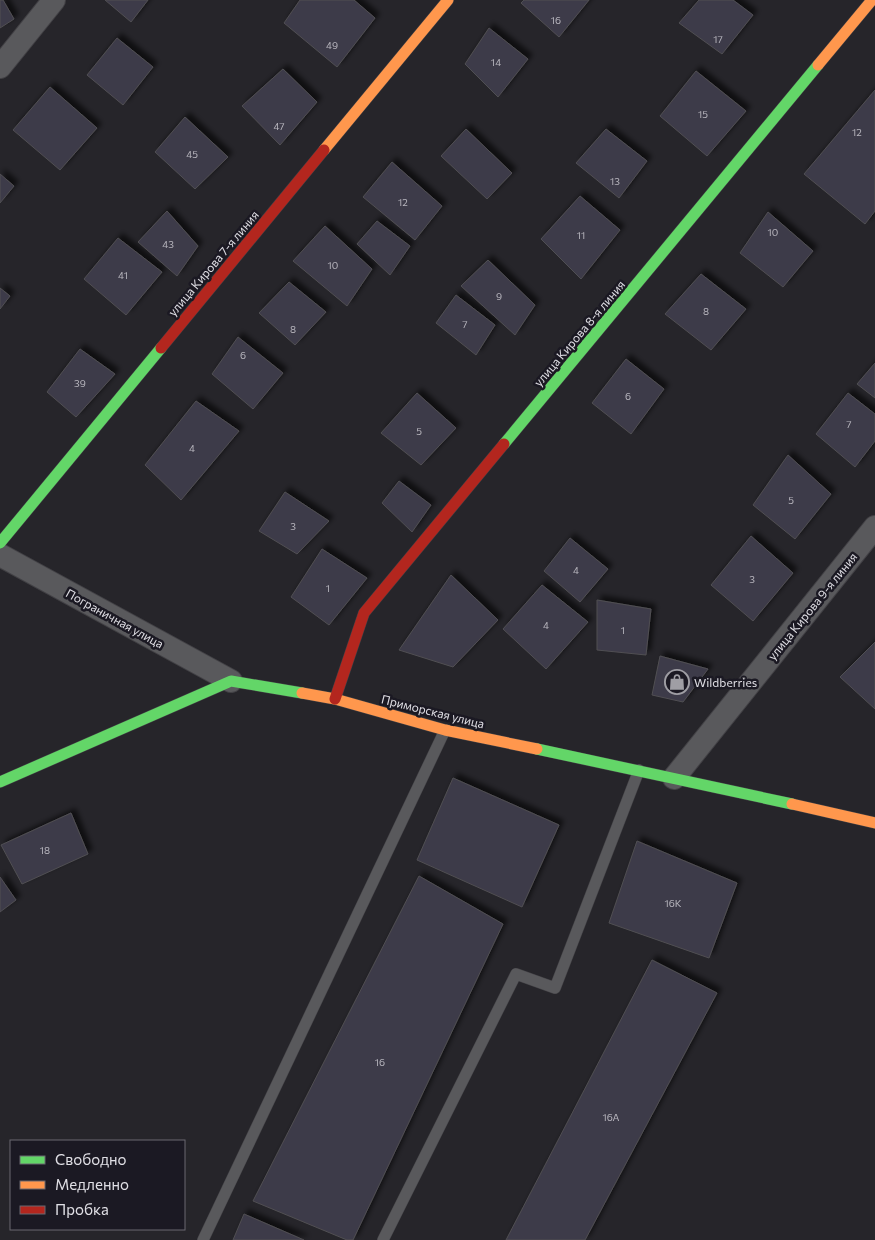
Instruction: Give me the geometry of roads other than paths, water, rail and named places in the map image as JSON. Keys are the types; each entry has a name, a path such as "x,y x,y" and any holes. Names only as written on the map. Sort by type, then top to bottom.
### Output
{"street":[{"path":"0,67 54,0"},
{"name":"улица Кирова 7-я линия","path":"0,543 448,0"},
{"name":"улица Кирова 8-я линия","path":"336,699 364,613 872,0"},
{"name":"улица Кирова 9-я линия","path":"674,778 875,527"},
{"name":"Пограничная улица","path":"0,555 231,681"},
{"path":"0,782 231,681"},
{"name":"Приморская улица","path":"231,681 336,699 445,730 639,770 875,823"}],"lane":[{"path":"203,1240 445,730"},
{"path":"383,1240 516,974 555,988 639,770"}],"place":[{"name":"Wildberries","path":"677,682"}]}
